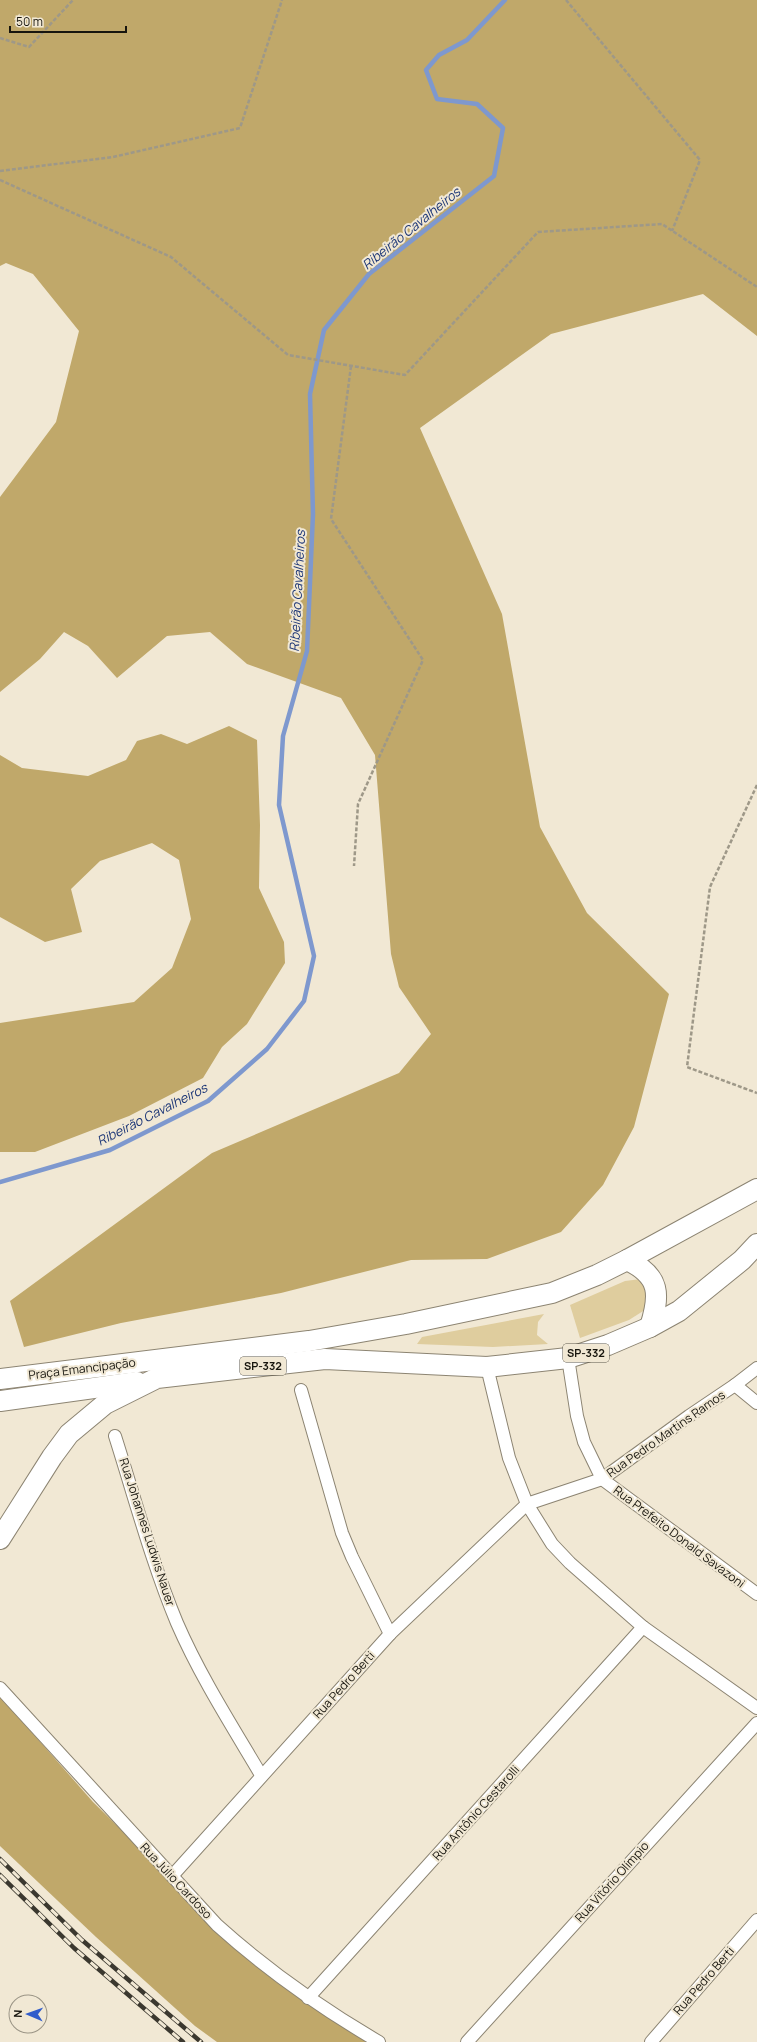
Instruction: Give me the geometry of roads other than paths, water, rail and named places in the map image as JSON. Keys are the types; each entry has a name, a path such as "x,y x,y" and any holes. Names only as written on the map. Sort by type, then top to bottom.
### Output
{"main road":[{"name":"SP-332","path":"627,1260 757,1188"},
{"name":"SP-332","path":"158,1378 325,1359 487,1367 568,1358 608,1345 650,1327 680,1311 742,1260 757,1244"},
{"path":"627,1260 647,1274 654,1282 657,1294 650,1327"},
{"name":"Praça Emancipação","path":"0,1379 309,1341 435,1318 552,1293 597,1276 627,1260"},
{"path":"0,1368 52,1373"},
{"path":"0,1539 52,1457 69,1434 104,1404 158,1378"},
{"name":"Praça Emancipação","path":"0,1401 158,1378"}],"street":[{"path":"568,1358 577,1416 584,1442 602,1479"},
{"path":"487,1367 508,1458 527,1504 552,1544 570,1563 643,1627 757,1708"},
{"name":"Rua Pedro Martins Ramos","path":"527,1504 602,1479 757,1368"},
{"name":"Rua Pedro Martins Ramos","path":"735,1385 757,1403"},
{"path":"301,1390 342,1533 352,1557 390,1634"},
{"name":"Rua Johannes Ludwis Nauer","path":"115,1436 157,1572 178,1624 202,1674 261,1775"},
{"name":"Rua Prefeito Donald Savazoni","path":"602,1479 757,1594"},
{"name":"Rua Pedro Berti","path":"172,1876 261,1775 390,1634 527,1504"},
{"name":"Rua Antônio Cestarolli","path":"308,1998 643,1627"},
{"name":"Rua Júlio Cardoso","path":"0,1688 217,1925 244,1950 308,1998 379,2042"},
{"name":"Rua Vitório Olímpio","path":"467,2042 757,1722"},
{"name":"Rua Pedro Berti","path":"651,2042 757,1920"}],"waterway":[{"name":"Ribeirão Cavalheiros","path":"0,1182 110,1150 208,1101 267,1049 304,1001 314,956 279,805 283,736 307,651 313,514 310,394 324,330 369,274 494,176 503,128 477,104 437,99 426,70 439,55 467,40 505,0"}],"railway":[{"path":"0,1859 82,1940 201,2042"},
{"path":"0,1875 74,1948 183,2042"}]}
